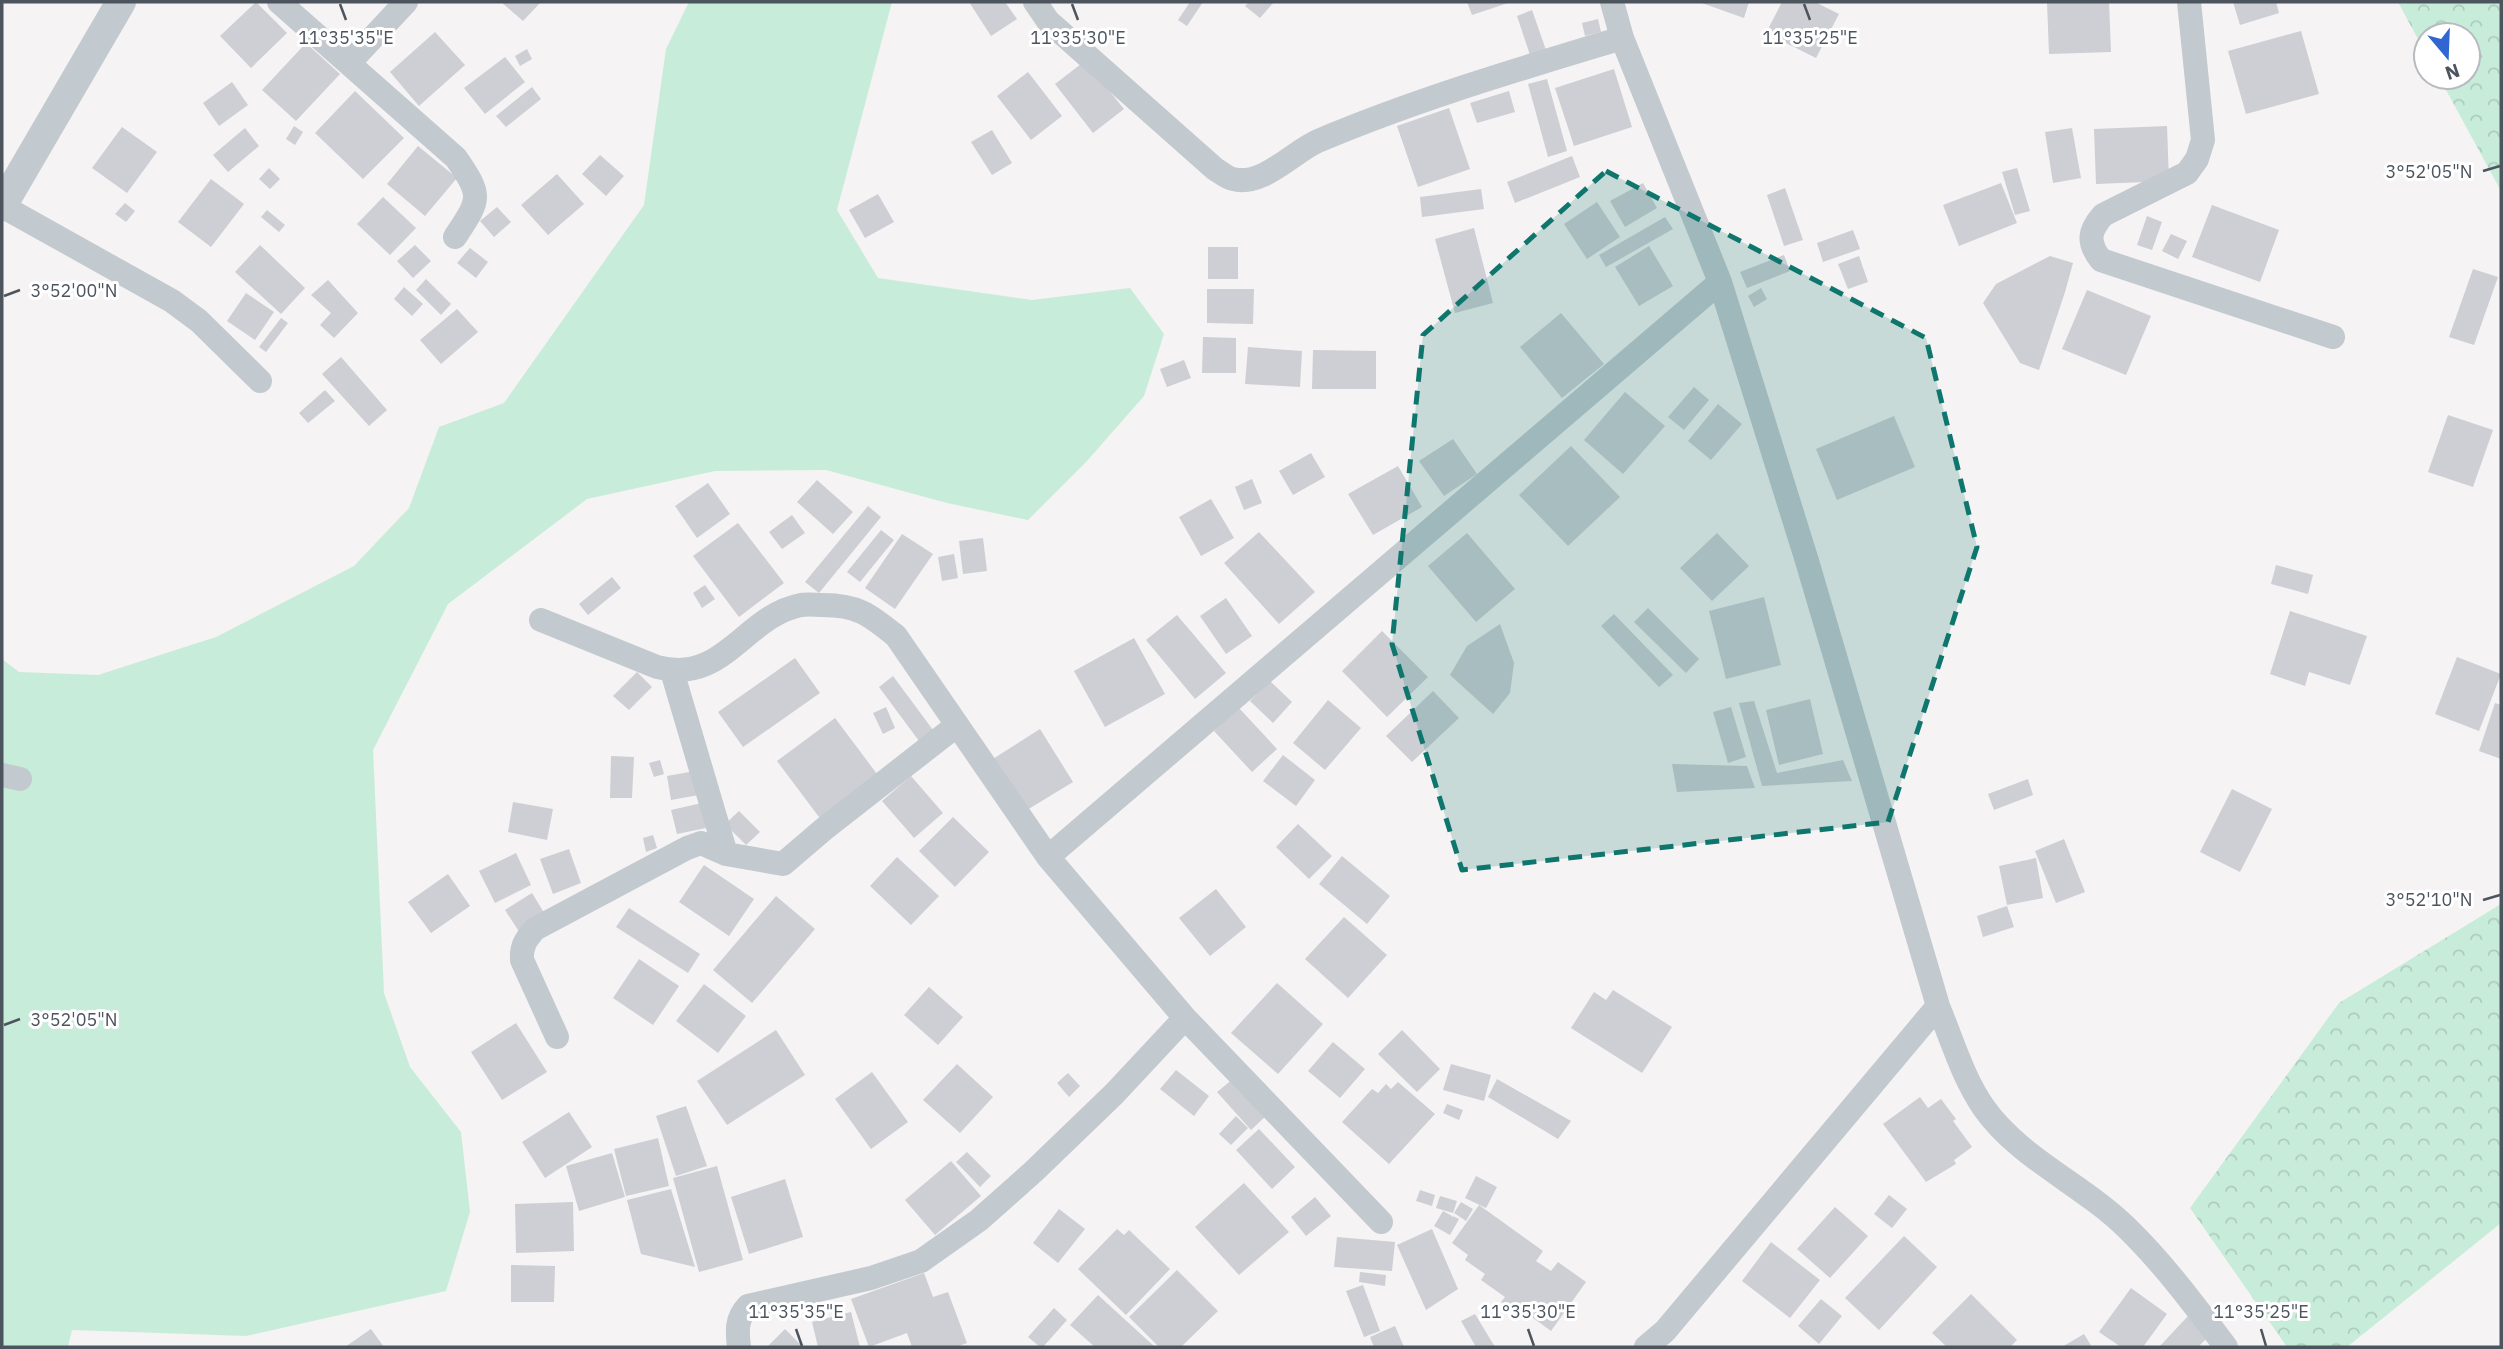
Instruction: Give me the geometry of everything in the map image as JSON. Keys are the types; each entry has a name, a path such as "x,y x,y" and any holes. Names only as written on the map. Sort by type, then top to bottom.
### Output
{"street":[{"path":"121,2 2,206 172,301 199,321 260,381"},
{"path":"279,2 456,158 471,178 476,205 455,237"},
{"path":"349,63 406,2"},
{"path":"1035,2 1059,30 1215,169 1234,180 1258,177 1276,169 1315,142 1464,86 1622,38"},
{"path":"1612,2 1622,38 1720,282 1807,561 1938,1006 1965,1073 1985,1108 2011,1137 2127,1227 2189,1298 2226,1347"},
{"path":"2189,2 2203,140 2197,159 2187,173 2104,215 2093,226 2093,249 2101,260 2333,337"},
{"path":"1048,857 1720,282"},
{"path":"541,620 672,671 687,671 711,664 771,618 801,605 840,605 869,614 896,636 1048,857 1185,1018 1381,1222"},
{"path":"672,671 726,854"},
{"path":"557,1037 522,960 522,948 535,929 701,843 726,854 783,864 956,726"},
{"path":"1646,1347 1665,1331 1938,1006"},
{"path":"739,1347 737,1326 741,1314 748,1306 871,1278 921,1261 979,1220 1105,1103 1185,1018"}],"highlighted area":[{"path":"1606,171 1926,338 1977,547 1888,822 1462,870 1392,644 1423,335"}],"green space":[{"path":"689,2 892,2 837,210 878,278 1032,300 1130,288 1164,334 1144,396 1087,461 1028,520 947,503 826,470 715,471 587,499 448,604 373,750 384,993 410,1067 461,1132 470,1212 446,1291 246,1336 72,1330 68,1347 2,1347 2,659 19,672 98,675 216,637 354,566 409,508 439,427 504,403 644,205 666,49"},
{"path":"2398,2 2501,2 2501,191 2447,91 2482,91 2482,21 2412,21 2412,28"},
{"path":"2501,904 2501,1223 2347,1347 2287,1347 2190,1208 2339,1003"}],"building":[{"path":"256,2 287,33 251,68 220,36"},
{"path":"501,2 541,2 523,21"},
{"path":"969,2 1005,2 1017,19 991,36"},
{"path":"1190,2 1203,2 1187,26 1178,20"},
{"path":"1249,2 1274,2 1260,18 1245,6"},
{"path":"1467,2 1511,2 1472,15"},
{"path":"1699,2 1749,2 1744,18"},
{"path":"1782,2 1815,2 1839,14 1816,58 1766,33"},
{"path":"2047,2 2109,2 2111,52 2049,54"},
{"path":"2233,2 2276,2 2279,13 2240,25"},
{"path":"1532,10 1546,50 1530,55 1517,16"},
{"path":"1598,19 1601,32 1585,36 1582,23"},
{"path":"2301,31 2319,94 2246,114 2228,51"},
{"path":"435,32 465,65 419,106 390,72"},
{"path":"306,43 340,74 296,121 262,90"},
{"path":"527,49 532,59 520,66 515,56"},
{"path":"505,57 525,82 485,114 464,88"},
{"path":"1085,61 1124,109 1093,133 1055,84"},
{"path":"1614,69 1632,127 1574,146 1555,88"},
{"path":"1028,72 1062,116 1031,140 997,96"},
{"path":"1547,79 1567,151 1548,157 1528,84"},
{"path":"232,82 248,105 219,126 203,103"},
{"path":"532,87 541,99 506,127 496,116"},
{"path":"355,91 404,138 363,179 315,133"},
{"path":"1509,91 1515,112 1477,123 1470,103"},
{"path":"1449,108 1470,169 1418,187 1397,126"},
{"path":"294,126 303,132 295,145 286,139"},
{"path":"2167,126 2169,181 2096,184 2094,129"},
{"path":"122,127 157,152 127,193 92,168"},
{"path":"245,128 259,146 228,172 213,155"},
{"path":"2072,128 2081,178 2053,183 2045,132"},
{"path":"992,130 1012,163 992,175 971,142"},
{"path":"418,146 457,178 425,216 387,184"},
{"path":"600,155 624,176 606,196 582,174"},
{"path":"1572,156 1580,177 1515,203 1507,182"},
{"path":"269,168 280,179 270,189 259,179"},
{"path":"2017,168 2030,211 2015,215 2002,172"},
{"path":"557,174 584,204 548,235 521,205"},
{"path":"211,179 244,204 211,247 178,222"},
{"path":"1643,183 1657,208 1625,227 1610,201"},
{"path":"2001,183 2017,223 1959,246 1943,205"},
{"path":"1785,188 1803,240 1784,246 1767,195"},
{"path":"1481,189 1484,209 1422,217 1420,197"},
{"path":"878,194 894,222 865,238 849,210"},
{"path":"383,197 416,228 390,255 357,224"},
{"path":"1597,202 1620,237 1587,259 1564,224"},
{"path":"125,203 135,211 126,222 115,214"},
{"path":"2212,205 2279,230 2260,282 2192,257"},
{"path":"497,207 511,222 494,237 480,221"},
{"path":"267,210 285,225 279,232 261,217"},
{"path":"2147,216 2162,222 2152,250 2137,245"},
{"path":"1665,217 1673,229 1606,267 1599,255"},
{"path":"1474,228 1493,303 1455,313 1435,239"},
{"path":"1853,230 1860,249 1823,262 1817,243"},
{"path":"2171,234 2187,241 2178,259 2162,251"},
{"path":"260,245 305,288 281,314 235,272"},
{"path":"415,245 431,261 413,278 397,261"},
{"path":"1649,246 1673,286 1639,306 1615,267"},
{"path":"1208,247 1238,247 1238,279 1208,279"},
{"path":"470,248 488,262 476,278 457,263"},
{"path":"1784,255 1790,271 1747,288 1740,272"},
{"path":"1859,256 1868,282 1848,289 1838,264"},
{"path":"2050,256 2073,263 2039,370 2020,363 1983,303 1996,284"},
{"path":"2473,269 2498,277 2474,345 2449,337"},
{"path":"426,279 451,304 441,315 416,290"},
{"path":"328,280 358,313 334,338 320,325 331,313 311,295"},
{"path":"404,287 423,304 412,316 394,299"},
{"path":"1761,288 1767,299 1754,307 1748,296"},
{"path":"1207,289 1254,289 1253,324 1207,323"},
{"path":"2087,290 2151,316 2126,375 2062,349"},
{"path":"246,293 274,312 255,340 227,321"},
{"path":"457,309 478,332 441,364 420,340"},
{"path":"1561,313 1604,364 1562,398 1520,347"},
{"path":"281,318 288,323 266,352 259,347"},
{"path":"1203,337 1236,338 1236,373 1202,373"},
{"path":"1248,347 1302,351 1300,387 1245,384"},
{"path":"1313,350 1376,351 1376,389 1312,389"},
{"path":"341,357 387,410 369,426 322,374"},
{"path":"1184,360 1191,378 1167,387 1160,369"},
{"path":"1694,387 1709,400 1684,430 1668,417"},
{"path":"325,390 335,401 308,423 299,413"},
{"path":"1625,392 1665,426 1623,474 1584,440"},
{"path":"1718,404 1742,424 1711,460 1688,441"},
{"path":"2448,415 2493,430 2473,487 2428,472"},
{"path":"1894,416 1915,467 1837,500 1816,449"},
{"path":"1453,439 1477,474 1444,496 1419,461"},
{"path":"1571,446 1620,497 1568,546 1519,495"},
{"path":"1311,453 1325,477 1293,495 1279,471"},
{"path":"1398,466 1422,507 1373,535 1348,494"},
{"path":"1252,479 1262,503 1244,510 1235,487"},
{"path":"817,480 853,512 833,534 797,502"},
{"path":"708,483 730,514 697,538 675,506"},
{"path":"1211,499 1234,538 1201,556 1179,517"},
{"path":"868,506 881,517 819,593 805,582"},
{"path":"792,515 805,533 782,549 769,532"},
{"path":"738,523 784,583 739,617 693,556"},
{"path":"881,530 894,540 860,582 847,572"},
{"path":"1259,532 1315,592 1279,624 1224,563"},
{"path":"1467,533 1515,589 1476,622 1428,566"},
{"path":"1717,533 1749,566 1712,601 1680,568"},
{"path":"902,534 933,554 895,609 865,588"},
{"path":"983,538 987,571 963,574 959,541"},
{"path":"954,554 958,578 942,581 938,557"},
{"path":"2276,565 2313,575 2308,594 2271,584"},
{"path":"612,577 621,588 588,615 579,604"},
{"path":"705,585 715,599 702,608 693,593"},
{"path":"1764,597 1781,665 1726,679 1709,611"},
{"path":"1226,598 1252,636 1226,654 1200,616"},
{"path":"1648,608 1699,659 1686,673 1634,622"},
{"path":"2290,611 2367,636 2350,685 2309,672 2305,686 2270,674"},
{"path":"1614,614 1673,675 1659,687 1601,626"},
{"path":"1177,615 1226,673 1195,699 1146,640"},
{"path":"1500,624 1514,663 1510,693 1493,714 1450,675 1467,646"},
{"path":"1382,631 1428,677 1387,717 1342,671"},
{"path":"1134,638 1165,694 1105,727 1074,671"},
{"path":"2457,657 2501,674 2479,731 2435,714"},
{"path":"795,658 820,693 743,747 718,712"},
{"path":"637,672 652,687 629,710 613,696"},
{"path":"893,676 933,730 919,741 879,687"},
{"path":"1270,681 1292,702 1273,723 1250,701"},
{"path":"1433,691 1459,718 1412,762 1386,736"},
{"path":"1810,699 1823,754 1779,765 1766,710"},
{"path":"1328,700 1361,728 1325,770 1293,743"},
{"path":"1754,701 1777,773 1843,760 1852,781 1762,786 1739,703"},
{"path":"2495,703 2501,705 2501,759 2479,751"},
{"path":"886,707 895,728 883,734 873,713"},
{"path":"1731,707 1746,757 1728,763 1713,712"},
{"path":"1239,708 1277,749 1252,772 1214,731"},
{"path":"835,718 880,778 822,821 777,761"},
{"path":"1040,729 1073,782 1022,813 985,764"},
{"path":"1283,755 1315,780 1296,806 1263,781"},
{"path":"611,756 634,757 632,798 610,798"},
{"path":"660,760 664,774 654,777 649,763"},
{"path":"1672,764 1747,766 1755,788 1677,792"},
{"path":"695,771 699,795 671,800 667,776"},
{"path":"911,776 943,813 914,838 882,801"},
{"path":"2028,779 2033,795 1994,810 1988,794"},
{"path":"2232,789 2272,809 2240,872 2200,852"},
{"path":"513,802 553,809 547,840 508,832"},
{"path":"702,803 706,828 677,834 671,810"},
{"path":"739,811 760,832 746,845 725,824"},
{"path":"953,817 989,852 955,887 919,851"},
{"path":"1298,824 1332,856 1309,879 1276,847"},
{"path":"653,835 657,848 646,852 643,838"},
{"path":"2064,839 2085,892 2056,903 2035,851"},
{"path":"569,849 581,883 553,894 540,859"},
{"path":"516,853 531,885 495,903 479,871"},
{"path":"1342,856 1390,896 1367,924 1319,884"},
{"path":"897,857 939,896 911,925 870,886"},
{"path":"2036,858 2043,898 2007,905 1999,866"},
{"path":"704,865 754,899 729,936 679,902"},
{"path":"448,874 470,906 431,933 408,902"},
{"path":"1216,889 1246,927 1210,956 1179,918"},
{"path":"532,893 546,916 520,933 505,910"},
{"path":"776,896 815,929 752,1003 713,970"},
{"path":"2007,906 2014,927 1983,937 1977,916"},
{"path":"629,908 700,954 688,973 616,927"},
{"path":"1344,917 1387,955 1348,998 1305,959"},
{"path":"639,959 679,986 653,1025 613,998"},
{"path":"1277,983 1323,1024 1278,1074 1231,1033"},
{"path":"704,984 746,1016 718,1053 676,1021"},
{"path":"929,987 963,1017 938,1045 904,1015"},
{"path":"1613,990 1672,1027 1642,1073 1571,1028 1594,992 1606,1000"},
{"path":"516,1023 547,1072 502,1100 471,1052"},
{"path":"776,1030 805,1075 727,1125 697,1081"},
{"path":"1402,1030 1440,1069 1417,1092 1378,1054"},
{"path":"1333,1042 1365,1069 1340,1098 1308,1071"},
{"path":"957,1064 993,1097 960,1133 923,1100"},
{"path":"1451,1064 1491,1075 1484,1101 1443,1090"},
{"path":"1176,1070 1209,1096 1194,1116 1160,1089"},
{"path":"872,1072 908,1122 871,1149 835,1099"},
{"path":"1068,1073 1080,1086 1069,1097 1057,1083"},
{"path":"1233,1079 1267,1115 1251,1130 1217,1092"},
{"path":"1497,1079 1571,1121 1558,1139 1488,1097"},
{"path":"1398,1082 1435,1114 1389,1164 1342,1122 1372,1089 1378,1093 1386,1084 1391,1089"},
{"path":"1920,1097 1928,1108 1941,1099 1972,1147 1954,1160 1956,1164 1926,1182 1883,1124"},
{"path":"1447,1104 1463,1110 1459,1120 1443,1113"},
{"path":"686,1106 707,1166 676,1176 656,1116"},
{"path":"569,1112 592,1147 545,1178 522,1142"},
{"path":"1236,1116 1248,1128 1231,1145 1219,1134"},
{"path":"1259,1129 1295,1167 1272,1189 1236,1150"},
{"path":"658,1138 669,1186 626,1196 614,1149"},
{"path":"967,1152 991,1176 980,1187 956,1162"},
{"path":"612,1153 625,1197 579,1211 566,1166"},
{"path":"951,1161 981,1196 935,1235 905,1200"},
{"path":"717,1166 743,1260 699,1272 673,1178"},
{"path":"1476,1176 1497,1187 1486,1208 1465,1198"},
{"path":"785,1179 803,1237 749,1254 731,1197"},
{"path":"1244,1183 1289,1232 1239,1275 1195,1227"},
{"path":"671,1189 695,1267 641,1254 627,1200"},
{"path":"1420,1190 1435,1195 1432,1206 1416,1201"},
{"path":"1889,1195 1907,1209 1892,1228 1874,1214"},
{"path":"1440,1196 1457,1201 1453,1213 1436,1208"},
{"path":"1315,1197 1331,1216 1306,1236 1291,1217"},
{"path":"573,1202 574,1251 516,1253 515,1204"},
{"path":"1461,1202 1473,1209 1466,1221 1454,1213"},
{"path":"1479,1205 1543,1251 1536,1261 1551,1271 1558,1262 1586,1282 1551,1331 1525,1312 1522,1316 1501,1302 1505,1297 1481,1280 1485,1274 1465,1260 1468,1255 1452,1243"},
{"path":"1835,1207 1868,1236 1830,1278 1797,1249"},
{"path":"1059,1209 1085,1229 1058,1263 1033,1243"},
{"path":"1443,1211 1452,1218 1453,1216 1459,1219 1450,1235 1434,1226"},
{"path":"1117,1229 1124,1235 1129,1230 1170,1269 1126,1315 1078,1269"},
{"path":"1432,1229 1458,1289 1426,1310 1397,1245"},
{"path":"1904,1236 1937,1267 1879,1330 1845,1298"},
{"path":"1337,1237 1395,1242 1392,1271 1334,1267"},
{"path":"1771,1242 1820,1280 1790,1318 1742,1281"},
{"path":"511,1265 555,1266 554,1302 511,1302"},
{"path":"1177,1270 1218,1311 1181,1347 1159,1347 1129,1317"},
{"path":"1360,1272 1386,1275 1385,1286 1359,1282"},
{"path":"924,1273 933,1297 948,1292 967,1343 956,1347 912,1347 907,1333 869,1347 851,1299"},
{"path":"1363,1285 1380,1331 1364,1337 1346,1291"},
{"path":"2131,1288 2167,1314 2143,1347 2121,1347 2099,1332"},
{"path":"1971,1294 2017,1340 2010,1347 1947,1347 1932,1333"},
{"path":"1098,1295 1155,1347 1095,1347 1070,1325"},
{"path":"1821,1299 1842,1316 1819,1344 1798,1326"},
{"path":"1054,1308 1067,1320 1043,1347 1040,1347 1028,1337"},
{"path":"851,1312 860,1347 818,1347 812,1322"},
{"path":"1475,1314 1495,1347 1476,1347 1461,1321"},
{"path":"2188,1316 2209,1336 2198,1347 2159,1347"},
{"path":"1395,1326 1404,1347 1374,1347 1370,1337"},
{"path":"371,1329 384,1347 345,1347"},
{"path":"785,1329 803,1347 767,1347"},
{"path":"2084,1334 2092,1347 2062,1347"}]}
